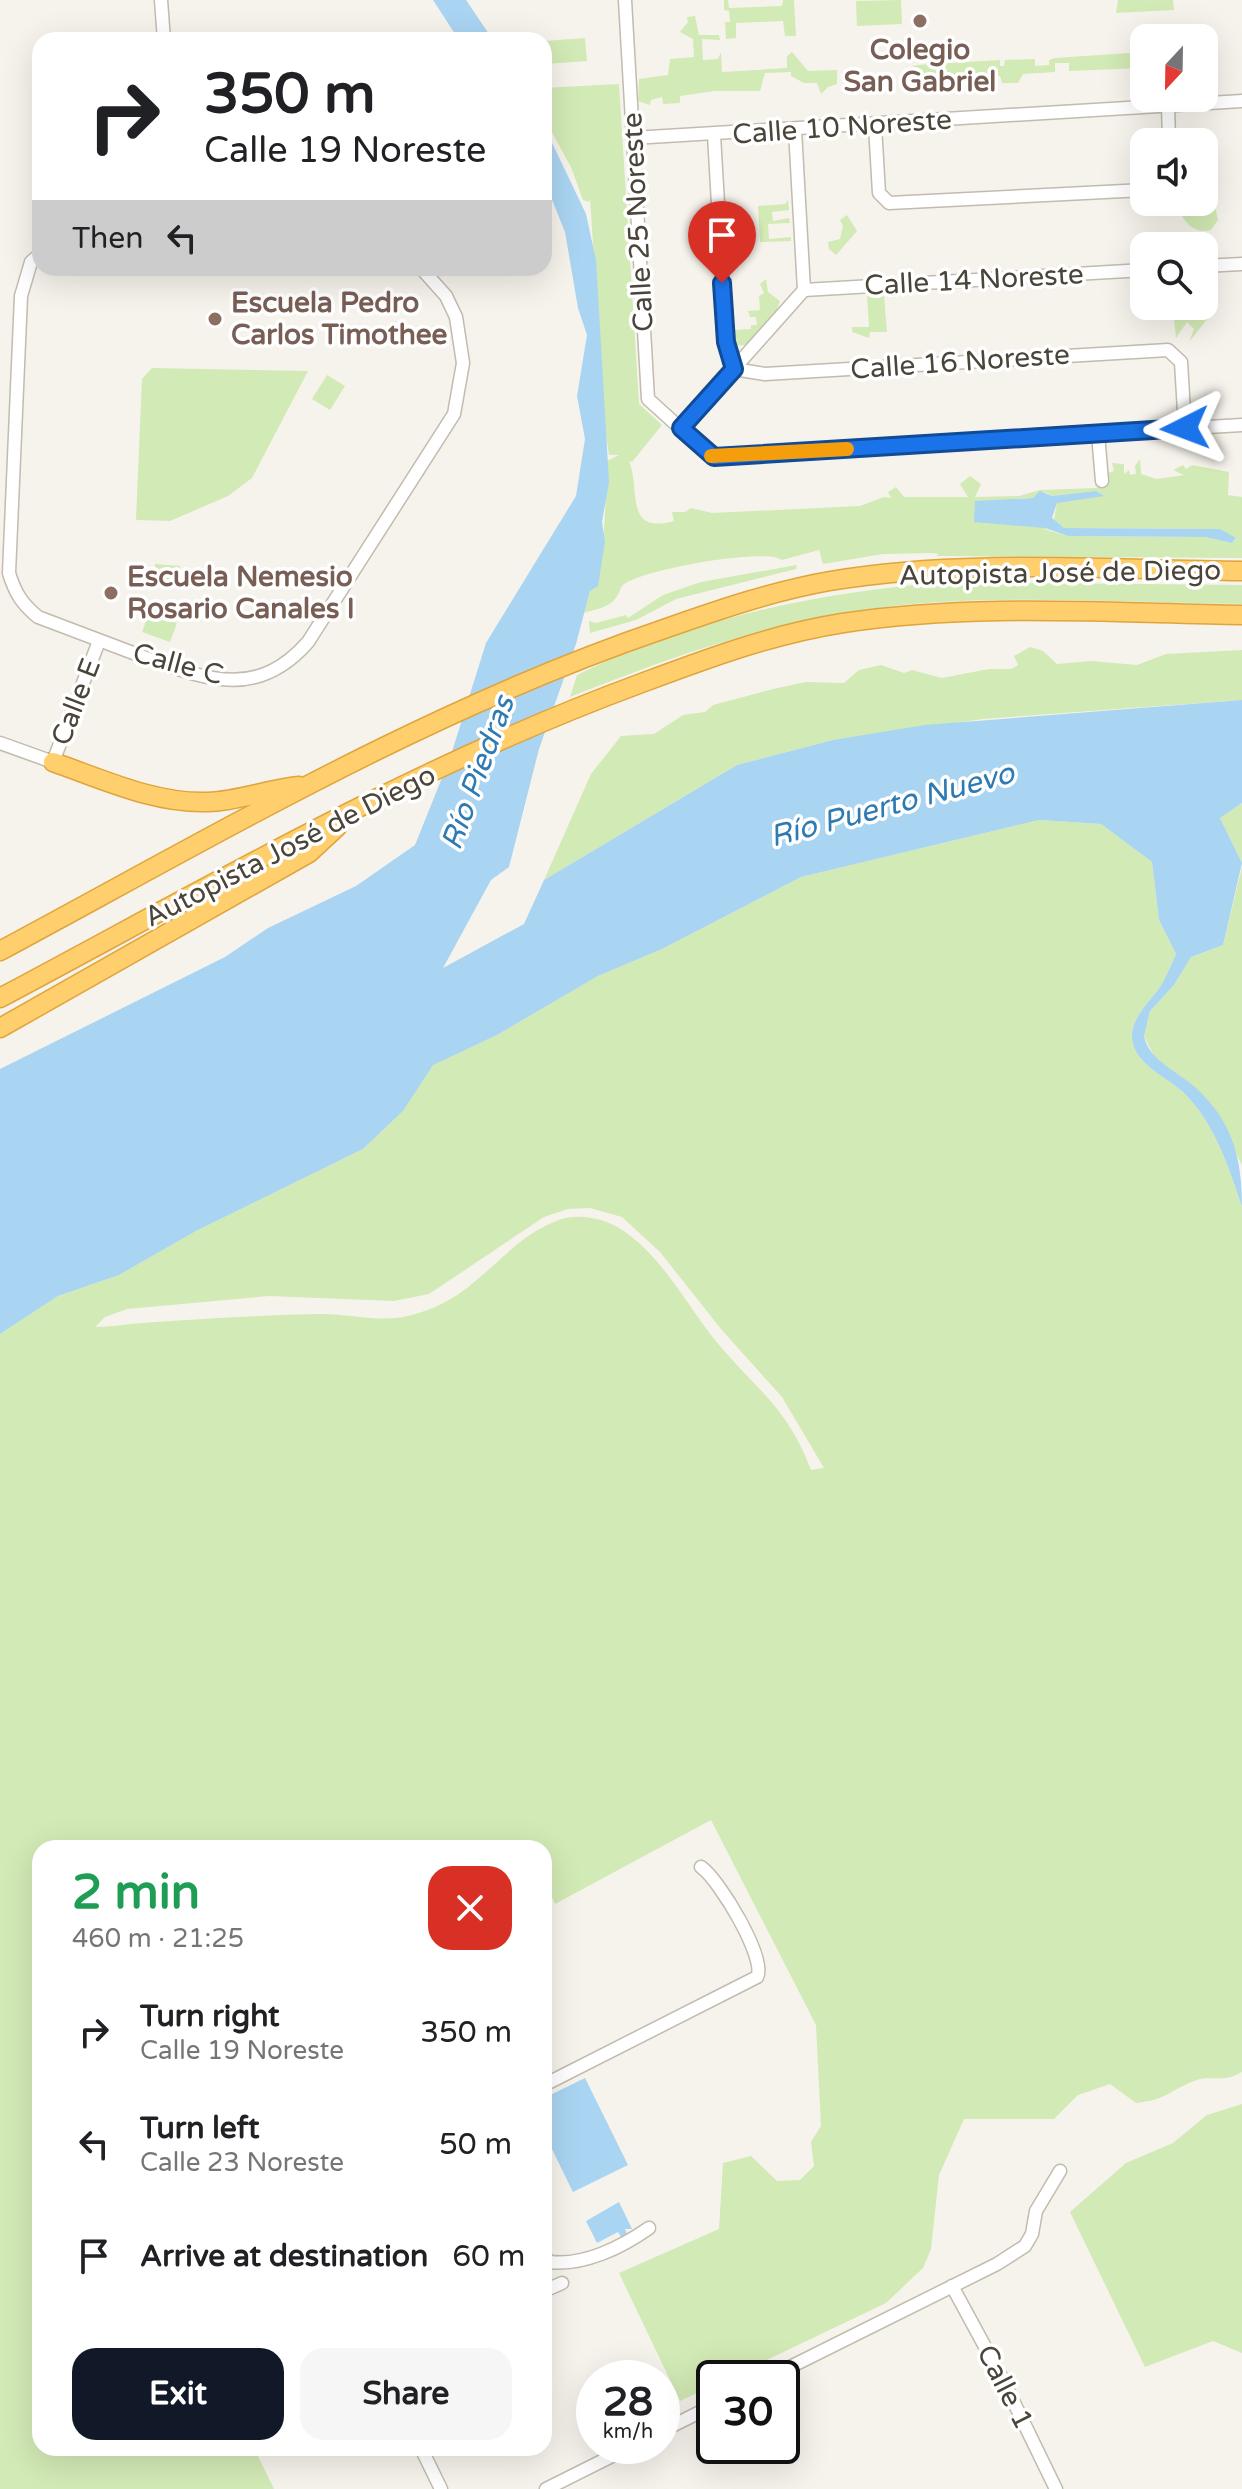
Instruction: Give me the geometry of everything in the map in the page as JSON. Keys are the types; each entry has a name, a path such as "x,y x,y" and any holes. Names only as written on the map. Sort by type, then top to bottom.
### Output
{"highway":[{"name":"Autopista José de Diego","path":"0,951 313,784 451,715 591,654 738,603 829,581 966,568 1242,571"},
{"name":"Autopista José de Diego","path":"0,998 429,773 567,711 755,642 841,623 977,610 1242,615"},
{"path":"53,762 155,796 190,802 230,799 313,784"},
{"path":"0,1028 309,853 354,811"}],"street":[{"path":"161,0 163,32"},
{"name":"Calle 25 Noreste","path":"625,0 648,399 714,457 1242,425"},
{"name":"Calle 10 Noreste","path":"1218,102 1242,101"},
{"name":"Calle 10 Noreste","path":"633,138 875,126 1130,107"},
{"path":"875,126 879,193 889,203 1130,191"},
{"path":"681,428 804,290 795,130"},
{"path":"714,135 726,342 734,369"},
{"name":"Calle C","path":"32,261 21,296 9,573 23,605 38,617 99,641 193,675 225,681 274,671 290,662 308,642 454,414 463,363 456,317 446,296 428,276"},
{"path":"1218,265 1242,264"},
{"name":"Calle 14 Noreste","path":"804,290 1130,271"},
{"name":"Calle 16 Noreste","path":"734,369 765,374 1162,349 1174,352 1181,362 1185,428"},
{"path":"1098,434 1102,481"},
{"name":"Calle E","path":"53,762 99,641"},
{"path":"0,743 53,762"},
{"path":"552,2081 757,1977 760,1964 728,1899 718,1882 701,1867"},
{"path":"800,2362 1025,2246 1032,2234 1036,2211 1060,2171"},
{"path":"552,2262 568,2264 627,2244 649,2228"},
{"path":"552,2287 562,2283"},
{"name":"Calle 1","path":"952,2286 1002,2378 1056,2489"},
{"path":"425,2456 441,2489"},
{"path":"546,2489 596,2464"}],"green space":[{"path":"724,0 728,0 729,8 782,6 783,0 794,0 796,36 785,36 783,21 736,23 736,38 726,39 725,22 730,22 729,11 724,10"},
{"path":"901,0 902,24 857,26 856,1"},
{"path":"1118,0 1173,0 1174,10 1116,13"},
{"path":"695,16 699,35 719,35 720,40 702,39 703,60 718,59 721,52 722,72 787,68 787,56 792,52 808,71 837,70 837,84 821,94 817,83 804,83 791,76 791,72 765,73 760,91 714,91 680,96 680,103 663,104 662,97 651,100 650,105 638,101 639,79 668,75 670,59 694,57 693,39 680,32 688,22 687,17"},
{"path":"585,38 587,61 552,64 552,40"},
{"path":"1130,53 1130,68 1069,71 1069,63 1055,63 1055,72 1023,74 1018,83 1002,83 1000,76 981,77 980,83 976,83 975,78 945,82 913,80 906,69 917,65 1000,60 1000,66 1004,66 1005,60 1035,59 1035,66 1049,65 1049,60"},
{"path":"619,84 639,404 662,425 632,462 629,461 637,507 647,521 658,524 674,521 672,512 685,512 691,508 712,513 860,506 884,497 891,498 888,492 896,487 904,497 968,497 960,484 970,476 981,484 975,497 1096,488 1110,480 1105,474 1114,471 1112,463 1124,464 1124,474 1129,470 1130,475 1136,474 1135,466 1140,459 1141,474 1157,479 1184,475 1173,470 1183,465 1186,469 1192,465 1229,472 1228,495 1242,497 1242,558 936,556 939,554 932,553 883,554 823,564 819,550 782,560 753,556 729,558 652,573 623,585 607,606 584,613 590,591 598,585 607,461 619,455 609,455 605,427 590,198 589,202 583,200 571,167 552,133 552,88","holes":["1096,491 1057,503 1054,520 1064,528 1220,529 1236,539 1232,543 1205,537 1068,536 1047,530 1013,499 1033,498 1045,492 1052,496"]},
{"path":"788,200 789,210 772,212 773,221 789,218 790,223 768,224 769,239 791,237 791,241 760,242 758,206 785,204"},
{"path":"847,215 857,231 836,255 829,249 828,242 840,239 843,226 840,220"},
{"path":"1182,216 1217,216 1218,220 1211,230 1200,231"},
{"path":"766,279 768,292 780,301 774,318 768,320 750,344 736,346 735,330 751,329 751,325 757,325 756,317 750,317 748,311 760,310 759,296 764,293 760,284"},
{"path":"884,295 887,332 870,332 869,338 852,332 852,327 869,327 867,296"},
{"path":"1174,320 1207,320 1189,342 1194,329 1187,322 1176,338"},
{"path":"152,368 308,371 252,478 228,496 170,521 136,520 142,379"},
{"path":"327,375 345,386 330,410 312,399"},
{"path":"155,564 180,566 179,582 155,581"},
{"path":"797,565 796,569 676,599 636,620 590,633 589,621 596,623 626,615 628,618 663,595 701,582"},
{"path":"947,582 1242,585 1242,604 996,600 869,609 825,616 739,637 570,697 577,675 621,655 711,623 804,601"},
{"path":"149,613 177,623 170,642 142,632"},
{"path":"1030,647 1043,651 1057,664 1091,661 1137,665 1166,654 1242,650 1242,700 983,719 833,740 737,765 544,880 591,774 621,736 654,734 683,715 705,712 713,705 773,689 806,682 844,683 859,670 881,665 904,673 912,670 942,678 989,669 1011,669 1018,665 1014,656"},
{"path":"1242,803 1242,863 1220,818"},
{"path":"1039,820 1101,824 1152,862 1159,920 1176,954 1163,982 1135,1022 1132,1039 1140,1058 1183,1092 1203,1117 1226,1161 1242,1207 1242,2072 1235,2076 1200,2079 1161,2097 1136,2103 1110,2084 1078,2095 1054,2119 964,2119 939,2175 931,2249 923,2268 886,2303 767,2360 696,2360 696,2393 680,2401 680,2360 660,2360 619,2273 719,2229 723,2163 751,2156 777,2181 800,2180 814,2166 811,2142 821,2126 816,2025 711,1820 555,1904 552,1897 552,1840 32,1840 32,2456 258,2456 274,2489 0,2489 0,1334 58,1296 119,1275 196,1231 363,1149 403,1111 432,1065 497,1035 598,976 662,949 801,877","holes":["590,1208 622,1217 660,1252 721,1329 782,1397 824,1468 811,1470 802,1448 781,1414 715,1340 649,1253 615,1226 591,1218 566,1218 538,1230 454,1297 408,1316 274,1315 95,1327 105,1317 127,1309 269,1296 394,1301 429,1294 544,1217 568,1209"]},
{"path":"1242,867 1242,1165 1211,1105 1154,1056 1144,1036 1150,1011 1174,985 1191,957 1223,945"},
{"path":"1242,2104 1242,2353 1213,2341 1145,2367 1070,2212 1126,2163 1173,2143 1207,2115"}],"water":[{"path":"433,0 466,0 488,32 454,32"},
{"path":"552,143 586,214 596,260 609,482 602,522 605,542 598,586 590,591 576,644 539,749 509,867 491,880 443,968 524,924 544,880 737,765 833,740 925,725 1242,700 1242,803 1220,818 1242,863 1223,945 1191,957 1174,985 1150,1011 1144,1036 1152,1052 1196,1088 1219,1114 1237,1157 1242,1207 1226,1161 1203,1117 1183,1092 1140,1058 1132,1039 1135,1022 1163,982 1176,954 1159,920 1152,862 1101,824 1039,820 801,877 662,949 598,976 497,1035 433,1065 403,1111 363,1149 196,1231 119,1275 58,1296 0,1334 0,1069 225,957 268,928 356,886 415,845 450,758 486,643 576,496 585,439 577,396 587,335 578,308 565,232 552,200"},
{"path":"1040,491 1052,496 1096,491 1104,496 1057,503 1052,518 1064,528 1220,529 1236,538 1232,543 1205,537 1068,536 1045,528 974,522 975,501 1033,498"},
{"path":"585,2078 628,2165 573,2192 552,2149 552,2094"},
{"path":"619,2202 632,2229 625,2229 627,2234 621,2237 618,2232 597,2243 586,2221"}],"slow traffic":[{"path":"711,456 847,449"}],"place":[{"name":"Colegio San Gabriel","path":"920,21"},
{"name":"Escuela Pedro Carlos Timothee","path":"215,319"},
{"name":"Escuela Nemesio Rosario Canales I","path":"111,593"}],"route":[{"path":"722,283 726,342 734,369 681,428 714,457 1185,428"}],"water label":[{"name":"Río Piedras","path":"478,773"},
{"name":"Río Puerto Nuevo","path":"892,805"}]}
